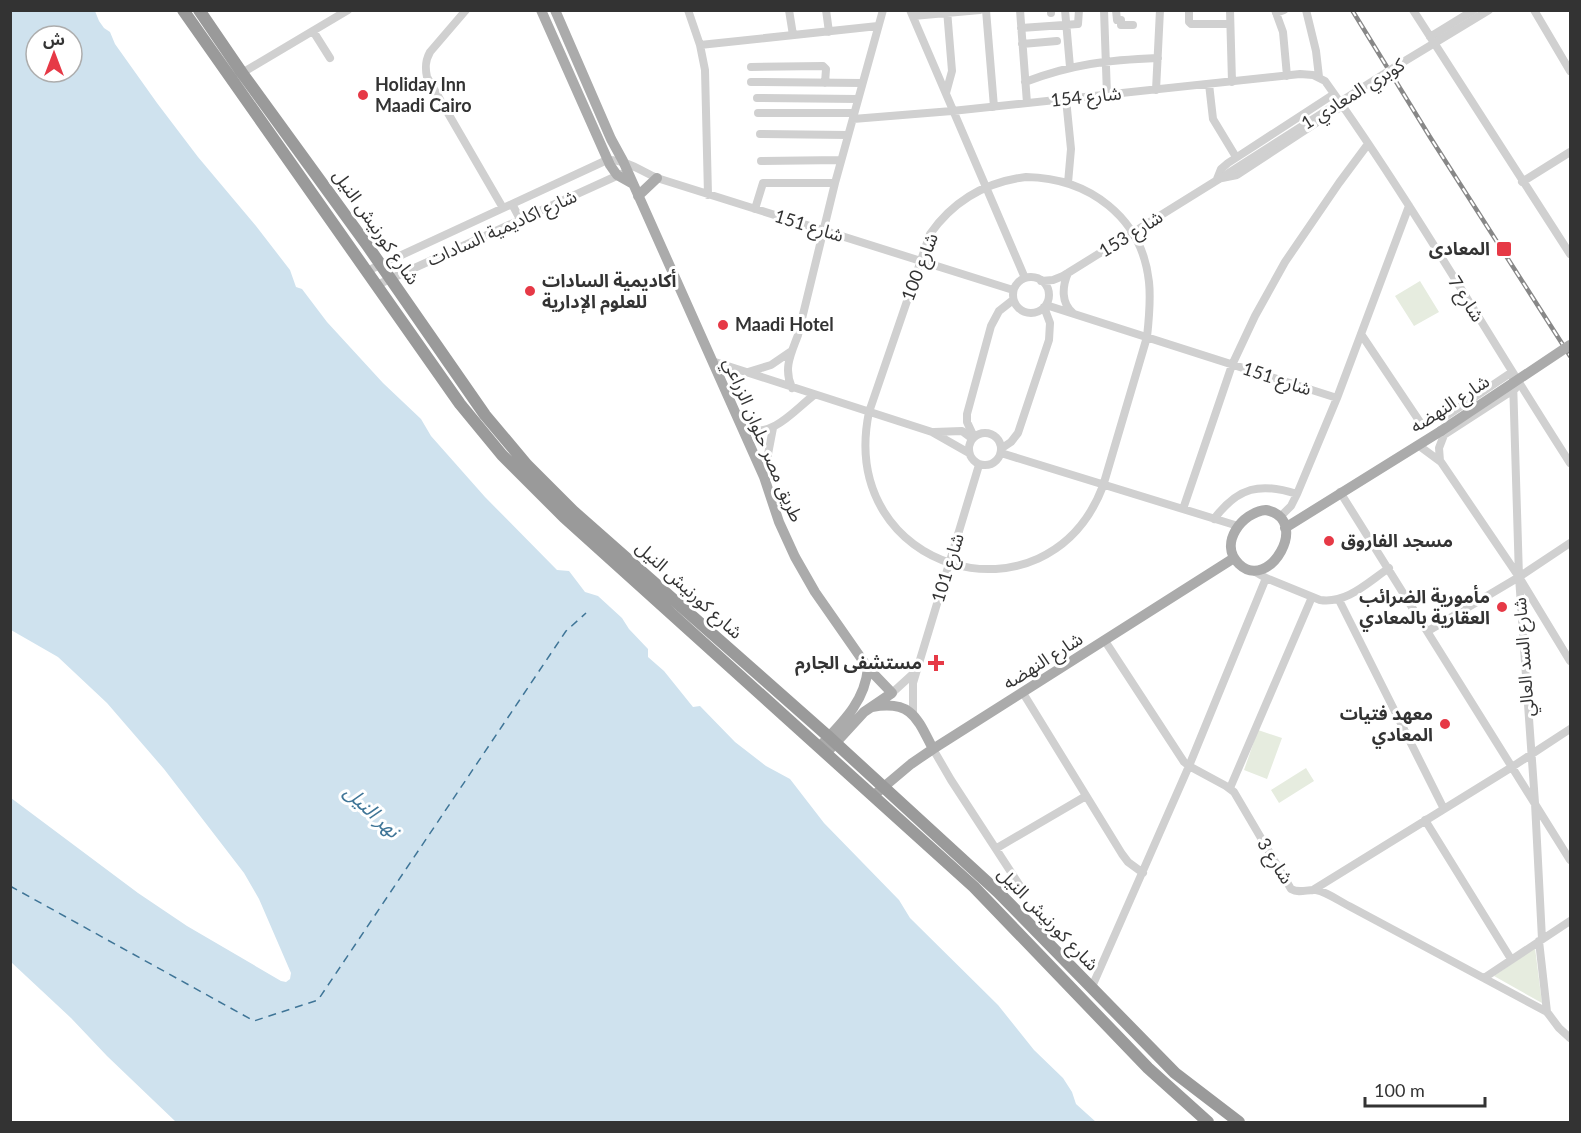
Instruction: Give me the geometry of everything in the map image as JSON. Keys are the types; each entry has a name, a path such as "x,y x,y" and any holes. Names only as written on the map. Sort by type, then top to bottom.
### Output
{"highway":[{"name":"شارع كورنيش النيل","path":"183,10 471,418 519,473 564,517 974,887 1148,1068 1208,1122"},
{"name":"شارع كورنيش النيل","path":"199,10 485,415 535,474 566,505 884,786 998,892 1175,1073 1239,1122"}],"main road":[{"name":"طريق مصر حلوان الزراعي","path":"541,10 607,160 622,169"},
{"name":"طريق مصر حلوان الزراعي","path":"555,10 622,169 633,184 744,431 764,477 779,522 804,575 868,668 892,693"},
{"path":"638,196 657,178"},
{"name":"شارع النهضه","path":"1285,528 1418,445 1443,433 1570,345"},
{"path":"1257,511 1274,512 1281,516 1285,528 1284,543 1277,559 1261,569 1245,568 1234,558 1231,541 1243,519 1257,511"},
{"name":"شارع النهضه","path":"873,796 933,749 1234,558"},
{"path":"853,717 865,688 868,668"},
{"path":"823,750 853,717 892,693"},
{"path":"868,709 889,706 906,709 913,713 933,749"}],"street":[{"path":"466,10 430,52 425,64 427,77 503,208"},
{"path":"688,10 700,45 705,70 708,195"},
{"path":"789,10 793,35"},
{"path":"826,10 829,32"},
{"path":"792,388 787,367 798,335 841,160 883,10"},
{"path":"980,10 911,13 1025,278"},
{"path":"986,10 994,107"},
{"path":"1020,10 1027,104"},
{"path":"1065,10 1070,68"},
{"path":"1021,28 1079,23 1079,10"},
{"path":"1104,10 1107,95"},
{"path":"1116,10 1117,20 1121,20 1121,25 1133,25"},
{"path":"1156,90 1160,10"},
{"path":"1189,10 1191,24 1230,24"},
{"path":"1230,10 1232,82"},
{"path":"1284,10 1275,12 1283,32 1287,76"},
{"path":"1306,10 1316,51 1319,77"},
{"path":"1413,10 1570,254"},
{"path":"1430,37 1474,10"},
{"name":"كوبري المعادي 1","path":"1218,179 1489,10"},
{"path":"1534,10 1570,71"},
{"path":"242,73 347,11"},
{"path":"946,93 952,71 947,12"},
{"path":"700,45 878,26"},
{"path":"313,31 330,58"},
{"path":"1022,44 1057,41"},
{"path":"1025,82 1106,60 1158,58"},
{"path":"751,67 823,66 826,69 825,83"},
{"name":"شارع 154","path":"758,113 853,116 952,111 1307,74 1319,77"},
{"name":"شارع 7","path":"1319,77 1334,94 1409,206 1512,373 1517,388 1570,463"},
{"path":"751,82 862,83"},
{"path":"1209,84 1213,119 1236,157"},
{"name":"شارع 153","path":"1218,179 1224,166 1236,157 1334,94"},
{"path":"757,98 858,99"},
{"path":"1066,99 1071,149 1068,183"},
{"name":"شارع 153","path":"1041,281 1058,279 1218,179 1236,176 1342,106"},
{"path":"759,134 848,135"},
{"path":"1183,509 1232,365 1255,316 1285,262 1368,144"},
{"path":"1522,182 1570,152"},
{"name":"شارع اكاديمية السادات","path":"367,271 607,160"},
{"path":"761,160 841,160"},
{"name":"شارع اكاديمية السادات","path":"377,285 622,169"},
{"name":"شارع 151","path":"622,169 1013,290"},
{"name":"شارع 100","path":"1026,177 1047,178 1084,189 1104,202 1132,232 1146,265 1149,283 1147,337 1098,500 1088,516 1071,535 1047,554 1016,566 992,570 971,569 932,556 916,546 895,527 879,504 866,468 865,431 869,412 930,234 938,222 959,201 984,187 1026,177"},
{"path":"755,209 763,183 835,183"},
{"path":"512,204 520,219"},
{"path":"1281,516 1298,494 1337,398 1409,206"},
{"path":"1068,273 1064,286 1064,298 1074,314"},
{"path":"1001,451 998,440 991,434 982,433 973,438 969,445 972,460 979,465 991,465 998,460 1001,451 1018,433 1049,340 1050,323 1045,306 1048,292 1041,281 1034,278 1025,278 1017,283 1013,290 1013,300 1019,309 1035,313 1045,306"},
{"path":"973,438 967,422 967,414 991,326 999,311 1013,300"},
{"name":"شارع 151","path":"1045,306 1337,398"},
{"path":"1361,334 1422,425"},
{"path":"747,372 771,365 791,351"},
{"path":"712,361 932,432 969,453"},
{"path":"1442,419 1512,373"},
{"name":"شارع النهضه","path":"1443,433 1517,388"},
{"name":"شارع السد العالي","path":"1517,388 1519,577 1535,803 1540,940 1547,1012"},
{"path":"744,431 759,432 773,428 814,394"},
{"path":"764,477 773,428"},
{"path":"932,432 962,431 973,438"},
{"path":"1440,462 1439,448 1443,433"},
{"path":"1418,445 1440,462 1519,577 1570,661"},
{"path":"1001,451 1103,486 1238,526"},
{"name":"شارع 101","path":"913,713 912,693 916,671 979,465"},
{"path":"1214,519 1223,506 1247,490 1275,487 1298,494"},
{"path":"1340,492 1570,860"},
{"path":"1428,631 1519,577 1570,543"},
{"path":"1252,570 1320,600 1339,600 1389,568"},
{"path":"1091,989 1189,766 1266,578"},
{"path":"1105,641 1176,751 1189,766 1230,788 1312,597"},
{"path":"1339,600 1444,809"},
{"path":"892,693 916,671"},
{"path":"1023,693 1122,854 1128,862 1143,873"},
{"path":"1313,890 1570,729"},
{"path":"933,749 1022,889"},
{"name":"شارع 3","path":"1230,788 1287,885 1296,891 1313,890 1326,894 1547,1012"},
{"path":"997,848 1086,796"},
{"path":"1425,820 1511,959"},
{"path":"1484,978 1570,921"},
{"path":"1547,1012 1570,1038"}],"shaded area":[{"path":"1420,281 1439,312 1414,326 1395,296"},
{"path":"1258,730 1282,738 1267,779 1244,770"},
{"path":"1306,768 1314,781 1279,803 1271,790"},
{"path":"1535,948 1542,1003 1494,976"}],"water":[{"name":"نهر النيل","path":"11,10 95,11 99,21 110,32 115,44 157,103 290,270 296,287 302,289 327,322 383,383 421,419 431,436 485,497 557,570 569,571 585,592 598,596 622,618 648,649 648,657 664,671 693,707 700,706 735,742 766,766 790,779 824,823 899,900 910,918 998,1005 1034,1050 1063,1078 1076,1104 1096,1122 176,1122 11,962 11,798 138,893 187,926 281,981 286,982 290,979 291,973 259,899 244,873 164,769 107,703 58,657 11,630"}],"ferry route":[{"path":"10,886 254,1021 318,1000 566,631 586,613"}],"railway":[{"path":"1352,10 1570,356"}],"place":[{"name":"Holiday Inn Maadi Cairo","path":"363,95"},
{"name":"المعادى","path":"1504,249"},
{"name":"أكاديمية السادات للعلوم الإدارية","path":"530,291"},
{"name":"Maadi Hotel","path":"723,325"},
{"name":"مسجد الفاروق","path":"1329,541"},
{"name":"مأمورية الضرائب العقارية بالمعادي","path":"1502,607"},
{"name":"مستشفى الجارم","path":"936,663"},
{"name":"معهد فتيات المعادي","path":"1445,724"}]}
